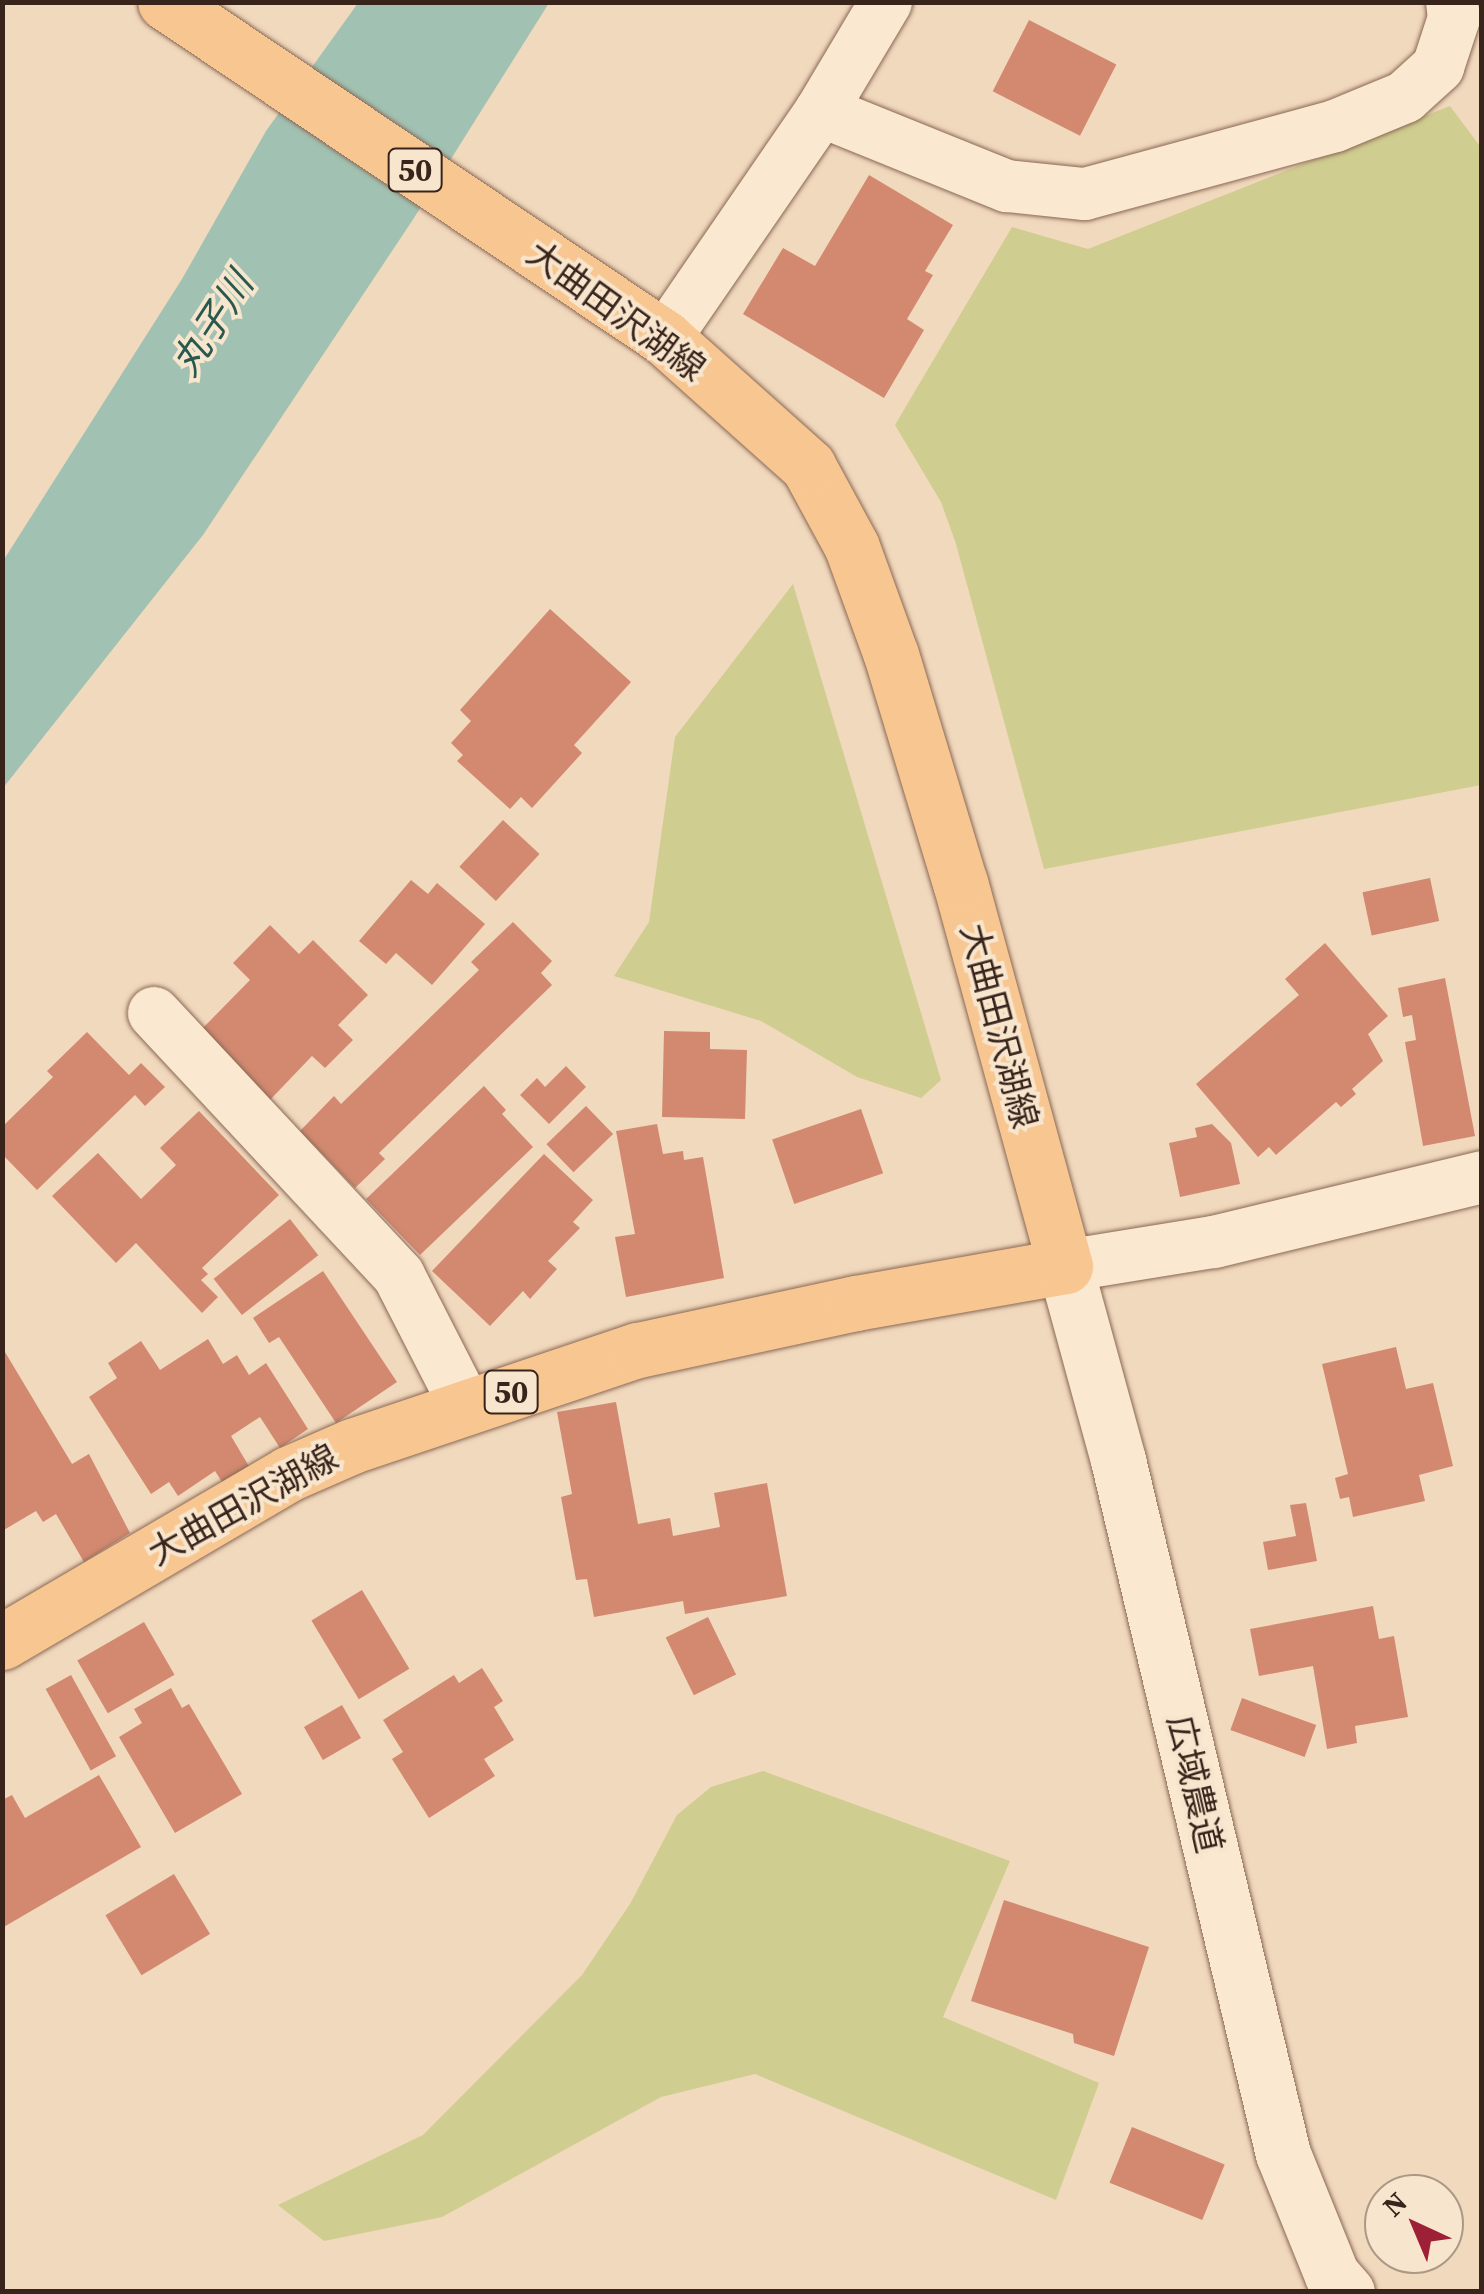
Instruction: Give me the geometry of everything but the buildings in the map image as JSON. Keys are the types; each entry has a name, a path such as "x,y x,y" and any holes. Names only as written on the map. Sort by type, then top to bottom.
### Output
{"main road":[{"name":"大曲田沢湖線","path":"2,1642 288,1474 352,1446 638,1350 856,1303 1065,1266 960,884 891,655 852,547 808,466 665,338 165,2"}],"street":[{"path":"665,338 821,111 886,2"},
{"path":"821,111 1007,186 1085,194 1336,126 1405,97 1438,67 1454,18 1452,2"},
{"path":"154,1012 399,1276 466,1407"},
{"path":"1065,1266 1214,1242 1482,1177"},
{"name":"広域農道","path":"1065,1266 1123,1480 1283,2154 1332,2275 1348,2292"}],"shaded area":[{"path":"1450,106 1482,149 1481,785 1044,869 956,544 941,502 895,425 1012,227 1088,249"},
{"path":"793,584 941,1080 921,1098 857,1077 761,1021 614,976 649,922 675,737"},
{"path":"763,1771 1010,1861 943,2017 1099,2083 1056,2200 755,2074 661,2097 442,2217 324,2241 278,2205 423,2135 582,1975 630,1904 677,1815 711,1787"}],"water":[{"name":"丸子川","path":"358,3 549,3 412,221 203,535 3,788 3,561 182,279 266,131"}]}
